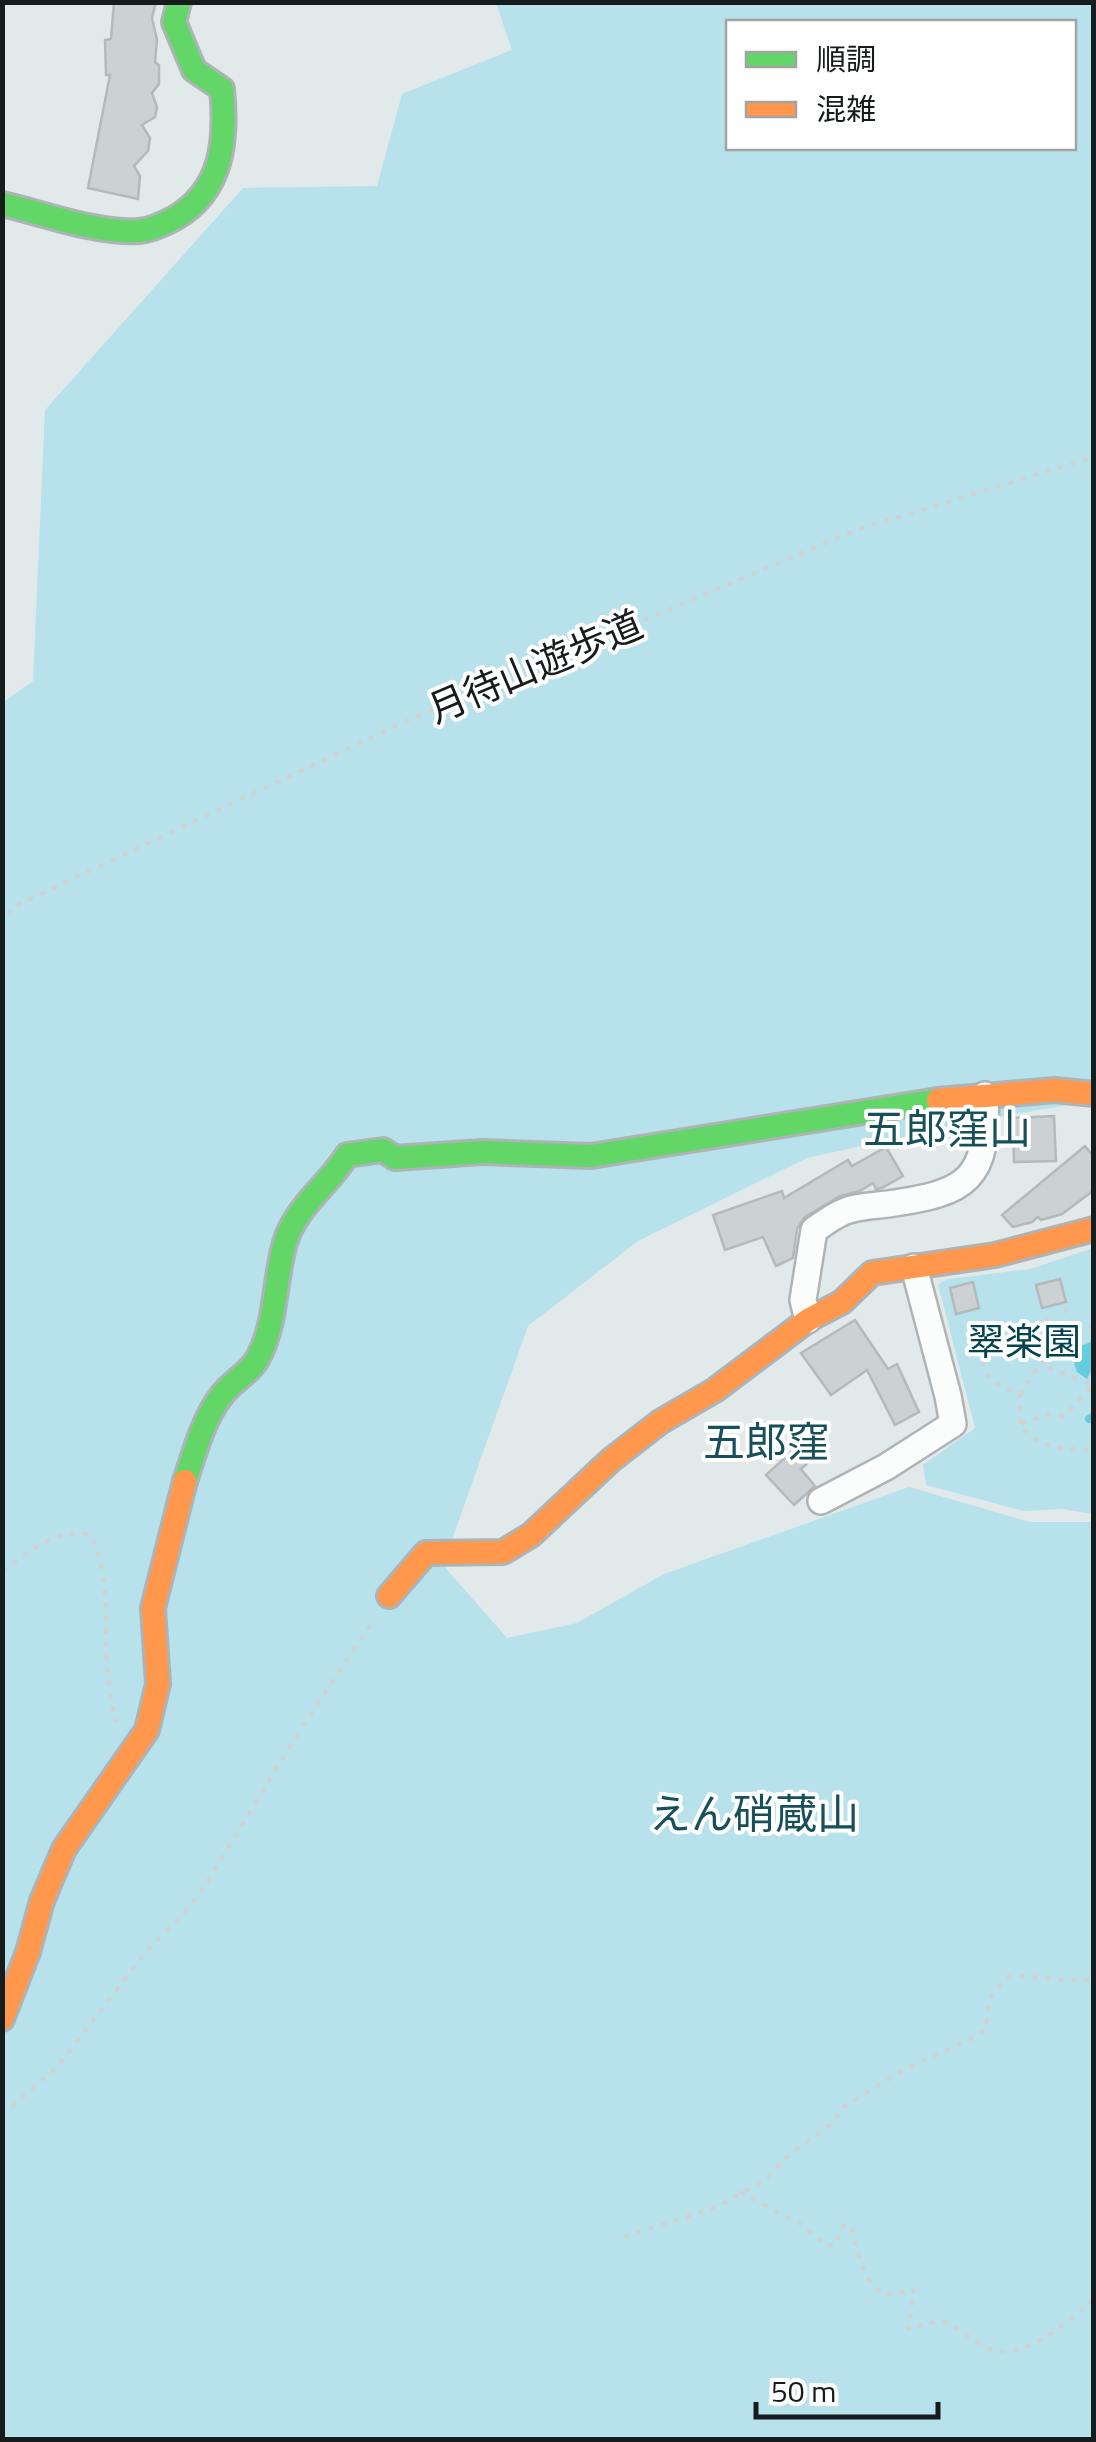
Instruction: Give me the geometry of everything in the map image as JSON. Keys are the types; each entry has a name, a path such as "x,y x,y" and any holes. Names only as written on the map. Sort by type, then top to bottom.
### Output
{"street":[{"path":"2,204 136,232 193,210 211,184 227,124 222,89 194,70 174,22 179,2"},
{"path":"2,2020 64,1849 147,1730 158,1684 153,1608 174,1515 200,1436 221,1396 258,1360 274,1316 284,1242 306,1202 336,1173 347,1155 383,1150 395,1158 482,1152 591,1156 807,1123 872,1108 1055,1090 1094,1094"},
{"path":"808,1320 803,1300 814,1230 844,1211 927,1198 956,1188 977,1167 987,1135 985,1095"},
{"path":"390,1596 426,1553 503,1552 530,1536 660,1422 715,1390 808,1320 842,1302 872,1273 995,1255 1094,1228"},
{"path":"821,1501 886,1467 953,1424 914,1267"}],"path":[{"name":"月待山遊歩道","path":"2,926 12,908 422,714 856,530 1094,458"},
{"path":"1065,1308 1073,1325"},
{"path":"1046,1317 1054,1338"},
{"path":"1094,1328 1073,1325 1054,1338 1020,1394 1020,1424 1030,1437 1058,1449 1094,1450"},
{"path":"1020,1424 1050,1414 1064,1416 1093,1385 1046,1366 1042,1360"},
{"path":"984,1361 984,1368 998,1387 1020,1394"},
{"path":"2,1571 57,1537 76,1531 92,1535 101,1556 108,1615 108,1685 116,1724"},
{"path":"2,2115 58,2066 149,1948 192,1902 390,1596"},
{"path":"624,2237 717,2207 766,2179 790,2154 830,2124 845,2106 905,2069 986,2029 990,1996 1008,1977 1029,1975 1071,1982 1094,1979"},
{"path":"740,2192 799,2223 828,2246 838,2243 839,2231 846,2225 852,2227 875,2290 883,2295 904,2293 911,2288 914,2292 908,2328 913,2330 922,2324 943,2321 992,2350 1008,2351 1039,2340 1094,2298"}],"green space":[{"path":"496,3 1093,3 1093,1097 1080,1103 985,1119 807,1158 638,1241 528,1326 443,1565 507,1638 577,1623 664,1574 909,1487 1030,1522 1093,1522 1093,2439 3,2439 2,703 33,681 45,410 243,188 377,186 402,94 512,50"},
{"name":"翠楽園","path":"1093,1248 1093,1514 1062,1509 1024,1511 926,1485 923,1465 975,1428 938,1284 948,1279 1030,1269"}],"water":[{"path":"1093,1341 1093,1367 1087,1379 1077,1372 1072,1356 1079,1347"}],"building":[{"path":"114,2 156,2 152,18 159,84 152,93 157,107 155,117 142,125 150,138 148,151 134,166 140,176 138,199 88,188 110,75 106,75 105,40 111,39"},
{"path":"1054,1116 1056,1161 1014,1162 1013,1118"},
{"path":"1085,1146 1094,1157 1094,1190 1062,1214 1041,1220 1038,1217 1013,1227 1002,1215"},
{"path":"886,1147 903,1176 882,1188 876,1189 873,1183 840,1196 805,1217 797,1229 793,1258 776,1266 763,1237 725,1250 713,1215 782,1191 784,1198 848,1160 852,1166"},
{"path":"1060,1279 1066,1302 1042,1308 1036,1285"},
{"path":"973,1282 979,1308 956,1314 950,1288"},
{"path":"855,1320 888,1369 897,1364 919,1412 895,1425 867,1370 831,1395 801,1353"},
{"path":"815,1430 828,1444 801,1469 815,1486 794,1505 766,1475"}],"waterway":[{"path":"1089,1419 1094,1416"}],"traffic: fast":[{"path":"2,204 123,231 153,228 191,207 203,193 218,162 224,127 222,89 194,70 174,22 179,2"},
{"path":"185,1481 215,1404 256,1362 265,1342 290,1230 347,1155 383,1150 395,1158 482,1152 591,1156 938,1100"}],"traffic: slow":[{"path":"938,1100 1055,1090 1094,1094"},
{"path":"389,1596 426,1553 503,1552 531,1535 611,1460 660,1422 715,1390 808,1320 842,1302 872,1273 995,1255 1094,1229"},
{"path":"2,2019 64,1849 147,1730 158,1684 153,1608 185,1481"}],"district":[{"name":"五郎窪山","path":"947,1128"},
{"name":"五郎窪","path":"766,1441"},
{"name":"えん硝蔵山","path":"754,1813"}]}
